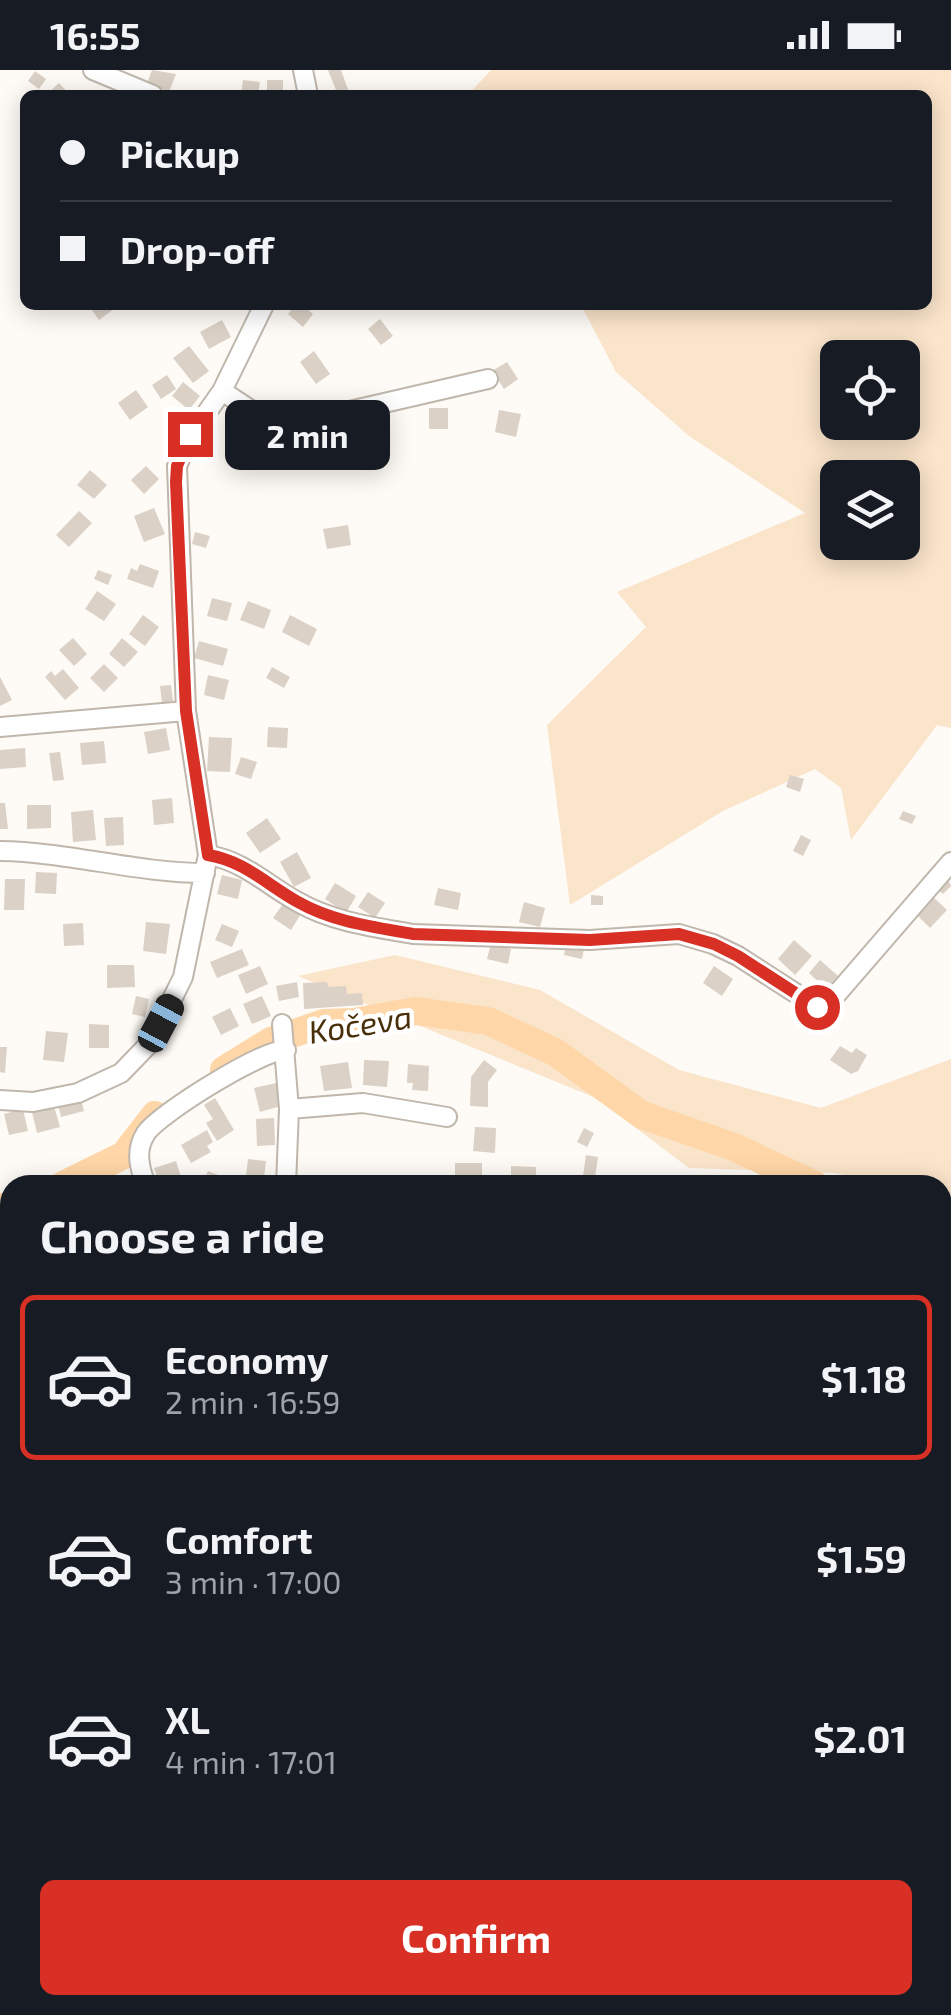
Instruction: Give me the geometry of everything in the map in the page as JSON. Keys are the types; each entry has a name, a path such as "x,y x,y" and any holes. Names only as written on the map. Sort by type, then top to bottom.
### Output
{"street":[{"path":"93,70 141,90"},
{"path":"0,1100 33,1102 89,1088 121,1073 151,1042 183,977 206,864 186,711 177,466 190,434 222,391 262,310"},
{"path":"222,391 268,422 289,425 488,379"},
{"path":"0,728 186,711"},
{"path":"0,851 33,852 173,873 224,858 250,869 321,913 400,932 590,940 679,934 738,956 817,1007 835,996 951,862"},
{"path":"143,1175 138,1160 148,1130 219,1080 276,1050 284,1036 286,1175"},
{"path":"288,1109 363,1103 447,1117"}],"shaded area":[{"path":"491,70 951,70 951,728 937,725 851,840 841,788 815,769 723,811 570,905 547,725 646,627 617,592 805,513 689,436 616,372 584,310 932,310 932,90 473,90"},
{"path":"395,955 540,990 679,1070 821,1108 951,1059 951,1175 689,1168 596,1098 298,976"}],"building":[{"path":"152,70 176,74 170,90 147,84"},
{"path":"328,70 341,70 348,90 336,90"},
{"path":"35,71 46,79 39,89 28,81"},
{"path":"243,80 260,82 259,90 242,90"},
{"path":"267,80 283,80 283,90 267,90"},
{"path":"92,310 112,310 99,320"},
{"path":"291,310 308,310 313,314 303,327 288,314"},
{"path":"380,319 393,336 381,345 368,329"},
{"path":"222,320 231,337 209,349 200,332"},
{"path":"189,346 209,371 193,383 173,358"},
{"path":"314,351 330,374 316,384 300,362"},
{"path":"507,362 518,379 504,389 492,371"},
{"path":"167,375 176,389 161,399 152,385"},
{"path":"183,382 200,396 189,410 172,396"},
{"path":"136,390 148,407 130,420 118,403"},
{"path":"429,408 448,408 448,429 429,429"},
{"path":"499,410 521,414 516,437 495,432"},
{"path":"365,422 371,445 352,450 346,427"},
{"path":"313,428 320,447 300,455 293,435"},
{"path":"243,436 260,454 243,469 227,451"},
{"path":"146,466 159,479 144,494 131,480"},
{"path":"90,470 107,485 94,499 77,485"},
{"path":"154,508 165,534 144,542 134,516"},
{"path":"79,511 92,523 69,547 56,535"},
{"path":"348,525 351,545 327,549 323,529"},
{"path":"195,532 210,536 206,548 192,544"},
{"path":"140,564 159,571 153,588 127,579 131,568 137,571"},
{"path":"98,570 112,575 108,585 94,579"},
{"path":"97,591 116,604 104,621 85,609"},
{"path":"212,598 232,603 227,621 207,616"},
{"path":"248,601 271,610 264,629 240,620"},
{"path":"143,615 159,627 145,646 129,634"},
{"path":"290,615 317,629 309,646 282,632"},
{"path":"73,638 87,654 74,666 59,650"},
{"path":"122,638 138,652 124,667 109,654"},
{"path":"199,641 228,649 223,666 194,658"},
{"path":"104,664 118,678 104,692 90,678"},
{"path":"272,667 290,677 284,688 266,678"},
{"path":"63,669 79,688 65,700 45,677 51,671 55,676"},
{"path":"208,675 229,680 224,700 204,695"},
{"path":"0,677 12,700 0,706"},
{"path":"171,685 173,701 162,703 160,686"},
{"path":"268,727 288,728 287,748 267,747"},
{"path":"166,728 170,750 148,754 144,732"},
{"path":"209,737 232,738 230,772 207,771"},
{"path":"104,741 106,763 82,765 80,743"},
{"path":"25,748 26,767 0,769 0,750"},
{"path":"60,752 64,780 53,781 49,753"},
{"path":"241,757 257,762 251,779 235,774"},
{"path":"790,775 804,779 800,792 786,787"},
{"path":"172,798 174,823 154,825 152,800"},
{"path":"0,803 5,803 8,829 0,829"},
{"path":"27,805 51,805 51,828 27,829"},
{"path":"93,810 96,840 73,842 71,812"},
{"path":"903,811 916,816 912,824 899,819"},
{"path":"123,817 124,845 106,846 104,818"},
{"path":"267,818 281,839 260,853 246,833"},
{"path":"801,835 811,840 803,856 793,851"},
{"path":"297,852 311,878 294,887 280,862"},
{"path":"36,872 57,873 56,894 35,893"},
{"path":"222,875 242,880 238,899 217,894"},
{"path":"947,877 951,886 943,894 937,889"},
{"path":"5,879 25,879 24,910 4,910"},
{"path":"335,883 356,896 346,913 325,899"},
{"path":"438,888 461,893 458,910 434,905"},
{"path":"368,892 385,903 375,918 358,907"},
{"path":"591,895 603,896 603,905 591,905"},
{"path":"931,895 947,910 930,928 914,912"},
{"path":"285,901 302,912 291,930 273,918"},
{"path":"524,902 545,908 540,927 519,922"},
{"path":"146,922 170,924 166,954 143,951"},
{"path":"83,923 84,945 64,946 63,924"},
{"path":"222,924 239,931 232,947 215,940"},
{"path":"794,940 812,956 795,975 778,959"},
{"path":"491,944 511,949 508,964 487,959"},
{"path":"566,945 584,949 582,959 564,955"},
{"path":"242,949 249,965 217,978 210,962"},
{"path":"820,960 838,976 826,989 809,973"},
{"path":"107,965 134,965 135,987 107,988"},
{"path":"260,966 268,984 246,994 238,975"},
{"path":"714,966 733,979 722,996 703,983"},
{"path":"297,982 299,997 279,1001 276,986"},
{"path":"327,982 328,987 346,986 347,994 362,993 363,1005 304,1009 303,983"},
{"path":"136,996 149,999 145,1017 132,1014"},
{"path":"262,996 271,1016 252,1024 243,1004"},
{"path":"230,1008 239,1026 221,1035 212,1017"},
{"path":"89,1024 109,1025 109,1048 89,1048"},
{"path":"46,1031 68,1033 64,1062 43,1060"},
{"path":"840,1046 852,1053 856,1048 867,1055 858,1071 851,1074 830,1060"},
{"path":"0,1047 7,1047 5,1073 0,1072"},
{"path":"364,1060 389,1061 387,1087 363,1085"},
{"path":"484,1060 497,1070 488,1082 488,1107 470,1106 471,1077"},
{"path":"348,1062 352,1088 324,1091 320,1066"},
{"path":"408,1064 429,1066 428,1091 412,1090 413,1083 407,1083"},
{"path":"276,1083 281,1106 260,1112 254,1088"},
{"path":"215,1098 234,1130 217,1141 206,1123 213,1119 204,1105"},
{"path":"81,1099 84,1111 61,1117 58,1104"},
{"path":"54,1106 60,1127 37,1133 32,1112"},
{"path":"23,1109 28,1131 9,1135 4,1114"},
{"path":"274,1118 275,1145 257,1146 256,1119"},
{"path":"475,1127 496,1128 495,1153 473,1151"},
{"path":"584,1128 594,1133 587,1147 577,1142"},
{"path":"207,1130 213,1142 207,1146 211,1152 191,1163 181,1145"},
{"path":"586,1155 598,1157 595,1175 583,1175"},
{"path":"248,1159 266,1161 264,1175 246,1175"},
{"path":"176,1161 180,1175 156,1175 154,1168"},
{"path":"455,1163 482,1163 482,1175 455,1175"},
{"path":"511,1166 536,1167 536,1175 511,1175"}],"waterway":[{"name":"Kočeva","path":"224,1070 271,1041 324,1023 416,1011 488,1021 555,1052 642,1115 734,1147 794,1175"},
{"name":"Kočeva","path":"83,1175 124,1155 155,1115"}],"route":[{"path":"190,434 177,466 176,482 186,711 208,855 250,869 321,913 346,922 413,934 624,940 679,934 738,956 817,1007"}]}
